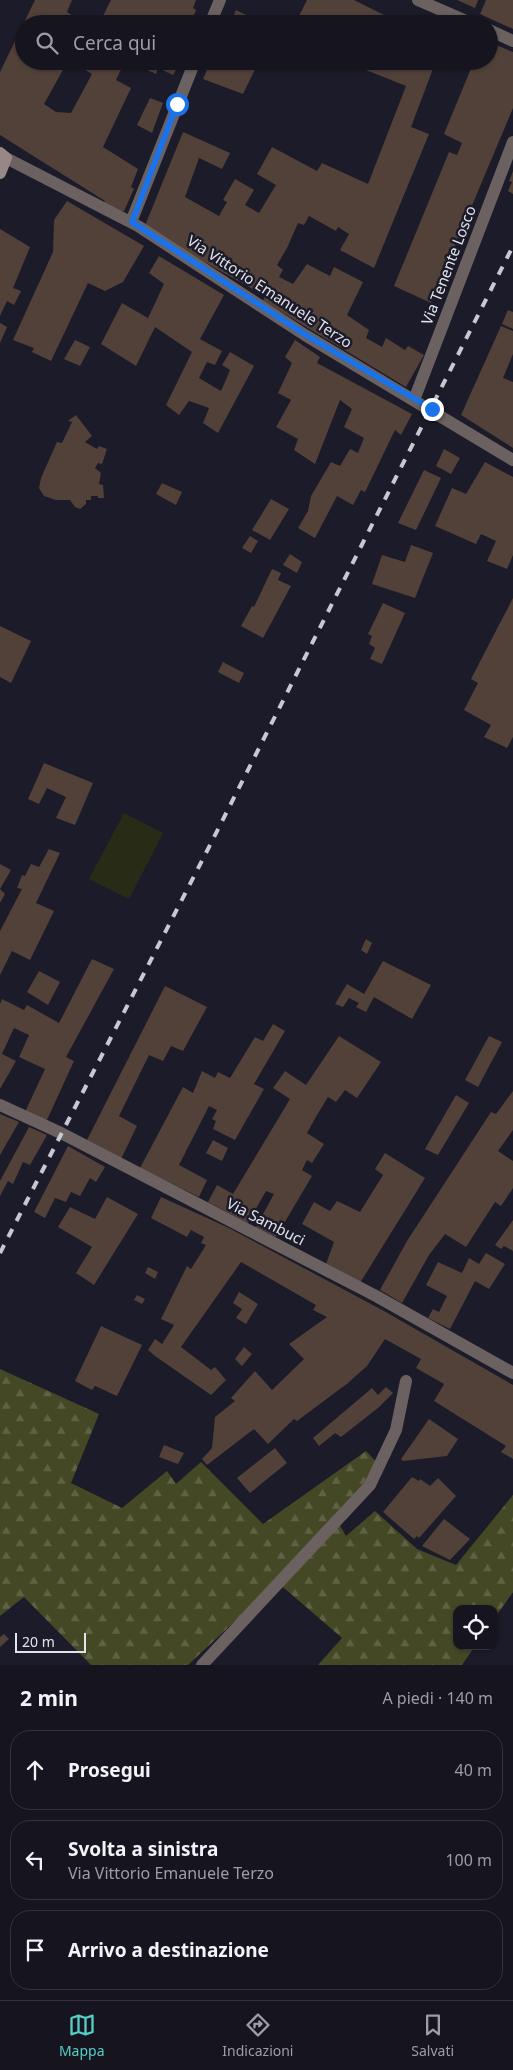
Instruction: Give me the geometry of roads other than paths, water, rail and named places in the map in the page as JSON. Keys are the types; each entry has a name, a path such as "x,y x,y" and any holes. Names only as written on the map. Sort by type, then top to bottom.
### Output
{"street":[{"path":"214,15 220,0"},
{"path":"418,0 453,15"},
{"path":"498,34 513,41"},
{"path":"132,222 191,70"},
{"name":"Via Tenente Losco","path":"414,400 513,142"},
{"path":"0,173 3,156"},
{"name":"Via Vittorio Emanuele Terzo","path":"3,156 132,222 306,335 513,460"},
{"name":"Via Sambuci","path":"0,1105 61,1133 376,1296 513,1373"},
{"path":"202,1665 370,1485 396,1430 406,1381"}],"railway":[{"path":"0,1253 207,851 513,246"}]}
